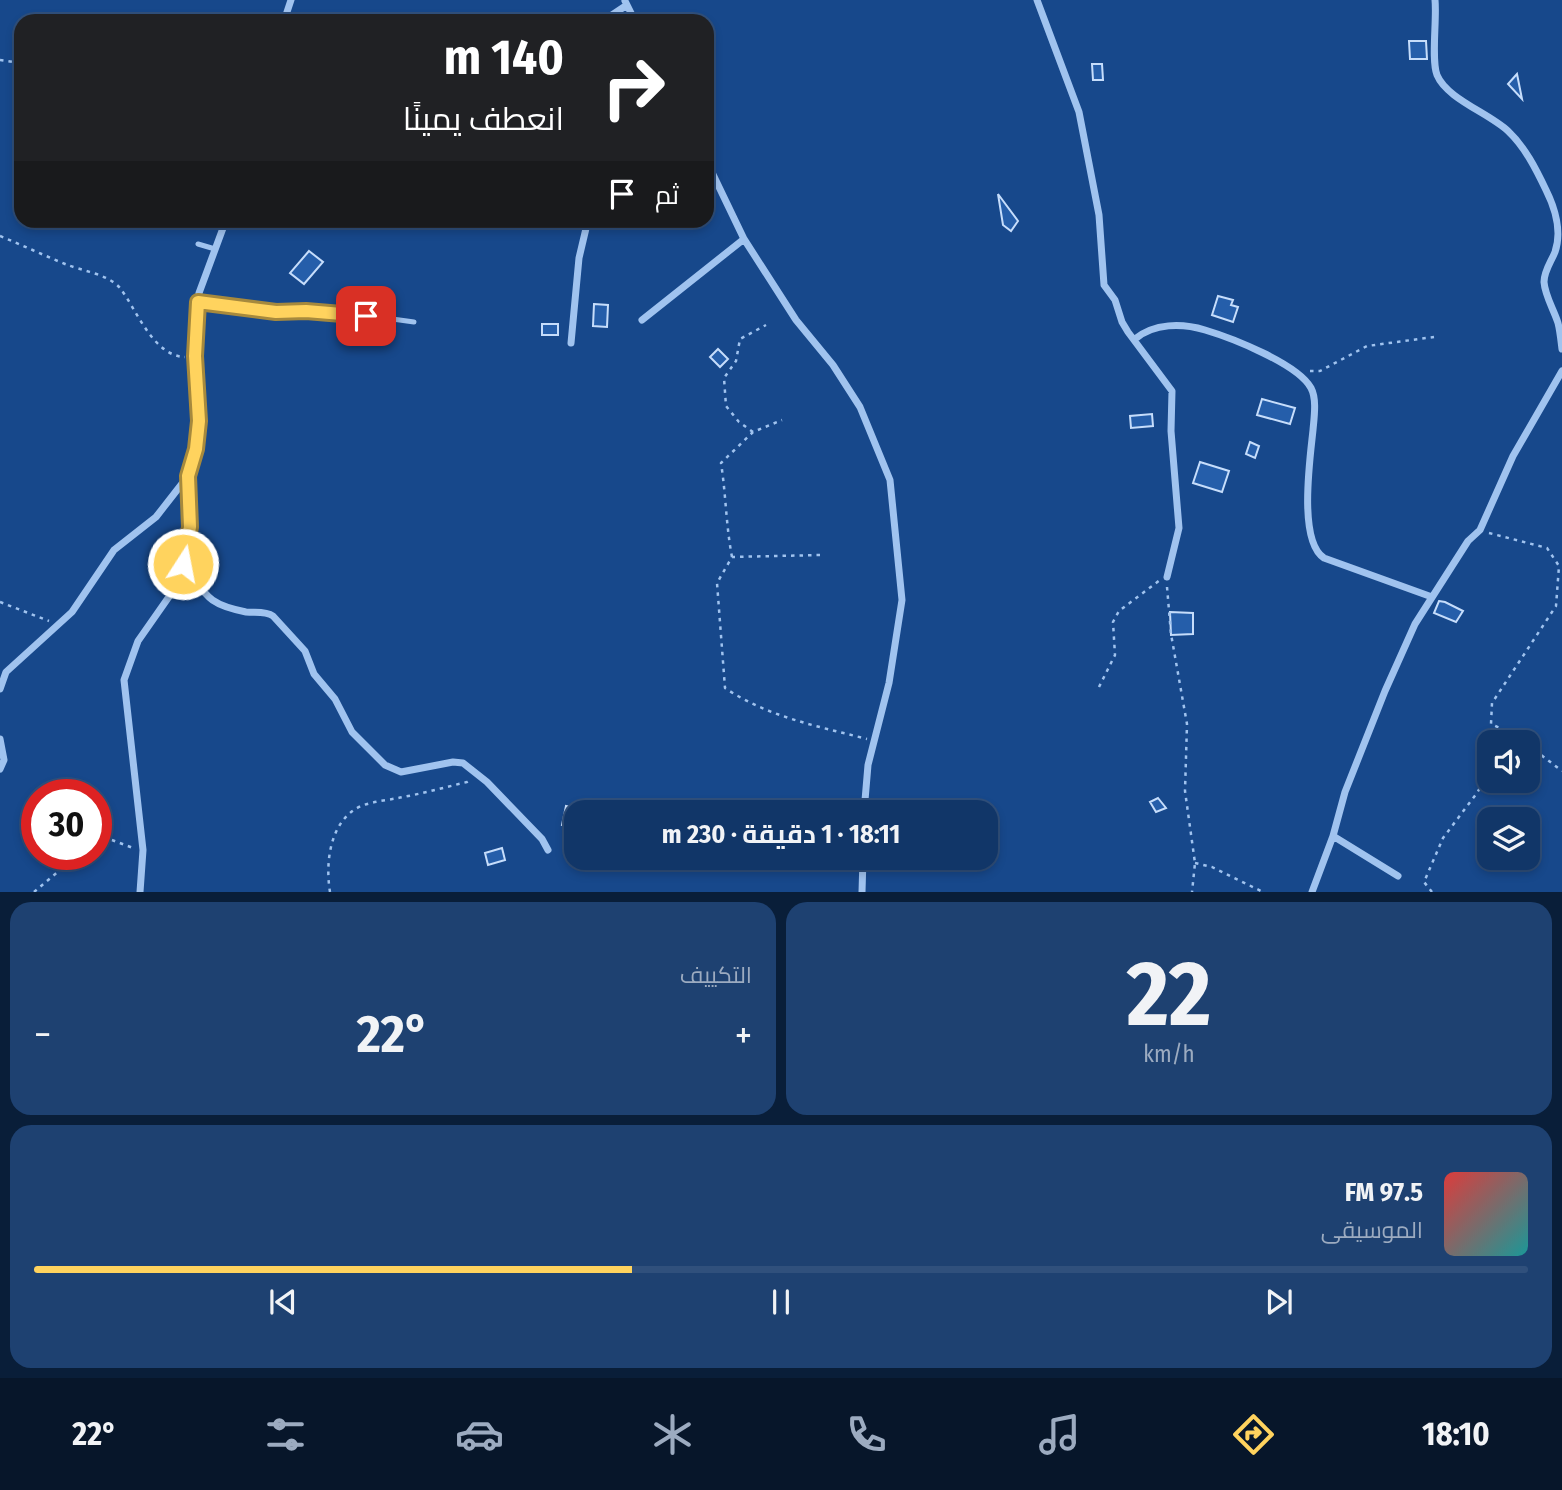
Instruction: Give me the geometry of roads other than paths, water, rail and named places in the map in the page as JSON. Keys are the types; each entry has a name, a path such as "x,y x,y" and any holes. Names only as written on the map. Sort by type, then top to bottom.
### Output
{"street":[{"path":"1037,0 1080,112 1099,215 1104,285 1115,300 1122,322 1172,391 1172,455 1179,528 1167,578"},
{"path":"1435,0 1436,64 1439,79 1454,95 1493,119 1508,132 1522,147 1547,191 1558,236 1546,273 1545,289 1558,325 1562,349"},
{"path":"611,14 626,2"},
{"path":"714,177 744,239 796,320 833,365 860,407 890,480 902,600 890,683 868,765 865,800"},
{"path":"140,891 143,850 124,680 138,641 173,591 183,564 190,527 188,476 196,449 199,421 195,356 198,302 223,228"},
{"path":"571,343 579,258 587,228"},
{"path":"642,320 744,239"},
{"path":"1135,339 1145,330 1172,325 1193,326 1241,342 1284,363 1301,377 1311,386 1313,394 1308,481 1310,530 1315,549 1324,558 1432,597"},
{"path":"1312,891 1333,836 1345,792 1415,624 1468,541 1480,530 1513,456 1562,371"},
{"path":"0,690 6,672 72,612 114,550 156,517 188,476"},
{"path":"183,564 200,590 215,602 231,608 270,613 304,651 314,674 335,699 352,732 385,765 401,772 458,762 487,782 542,839 548,850"},
{"path":"0,739 4,760 0,769"},
{"path":"1333,836 1398,876"},
{"path":"862,891 863,870"}],"lane":[{"path":"198,244 215,248"},
{"path":"198,302 276,312 342,312 414,322"}]}
